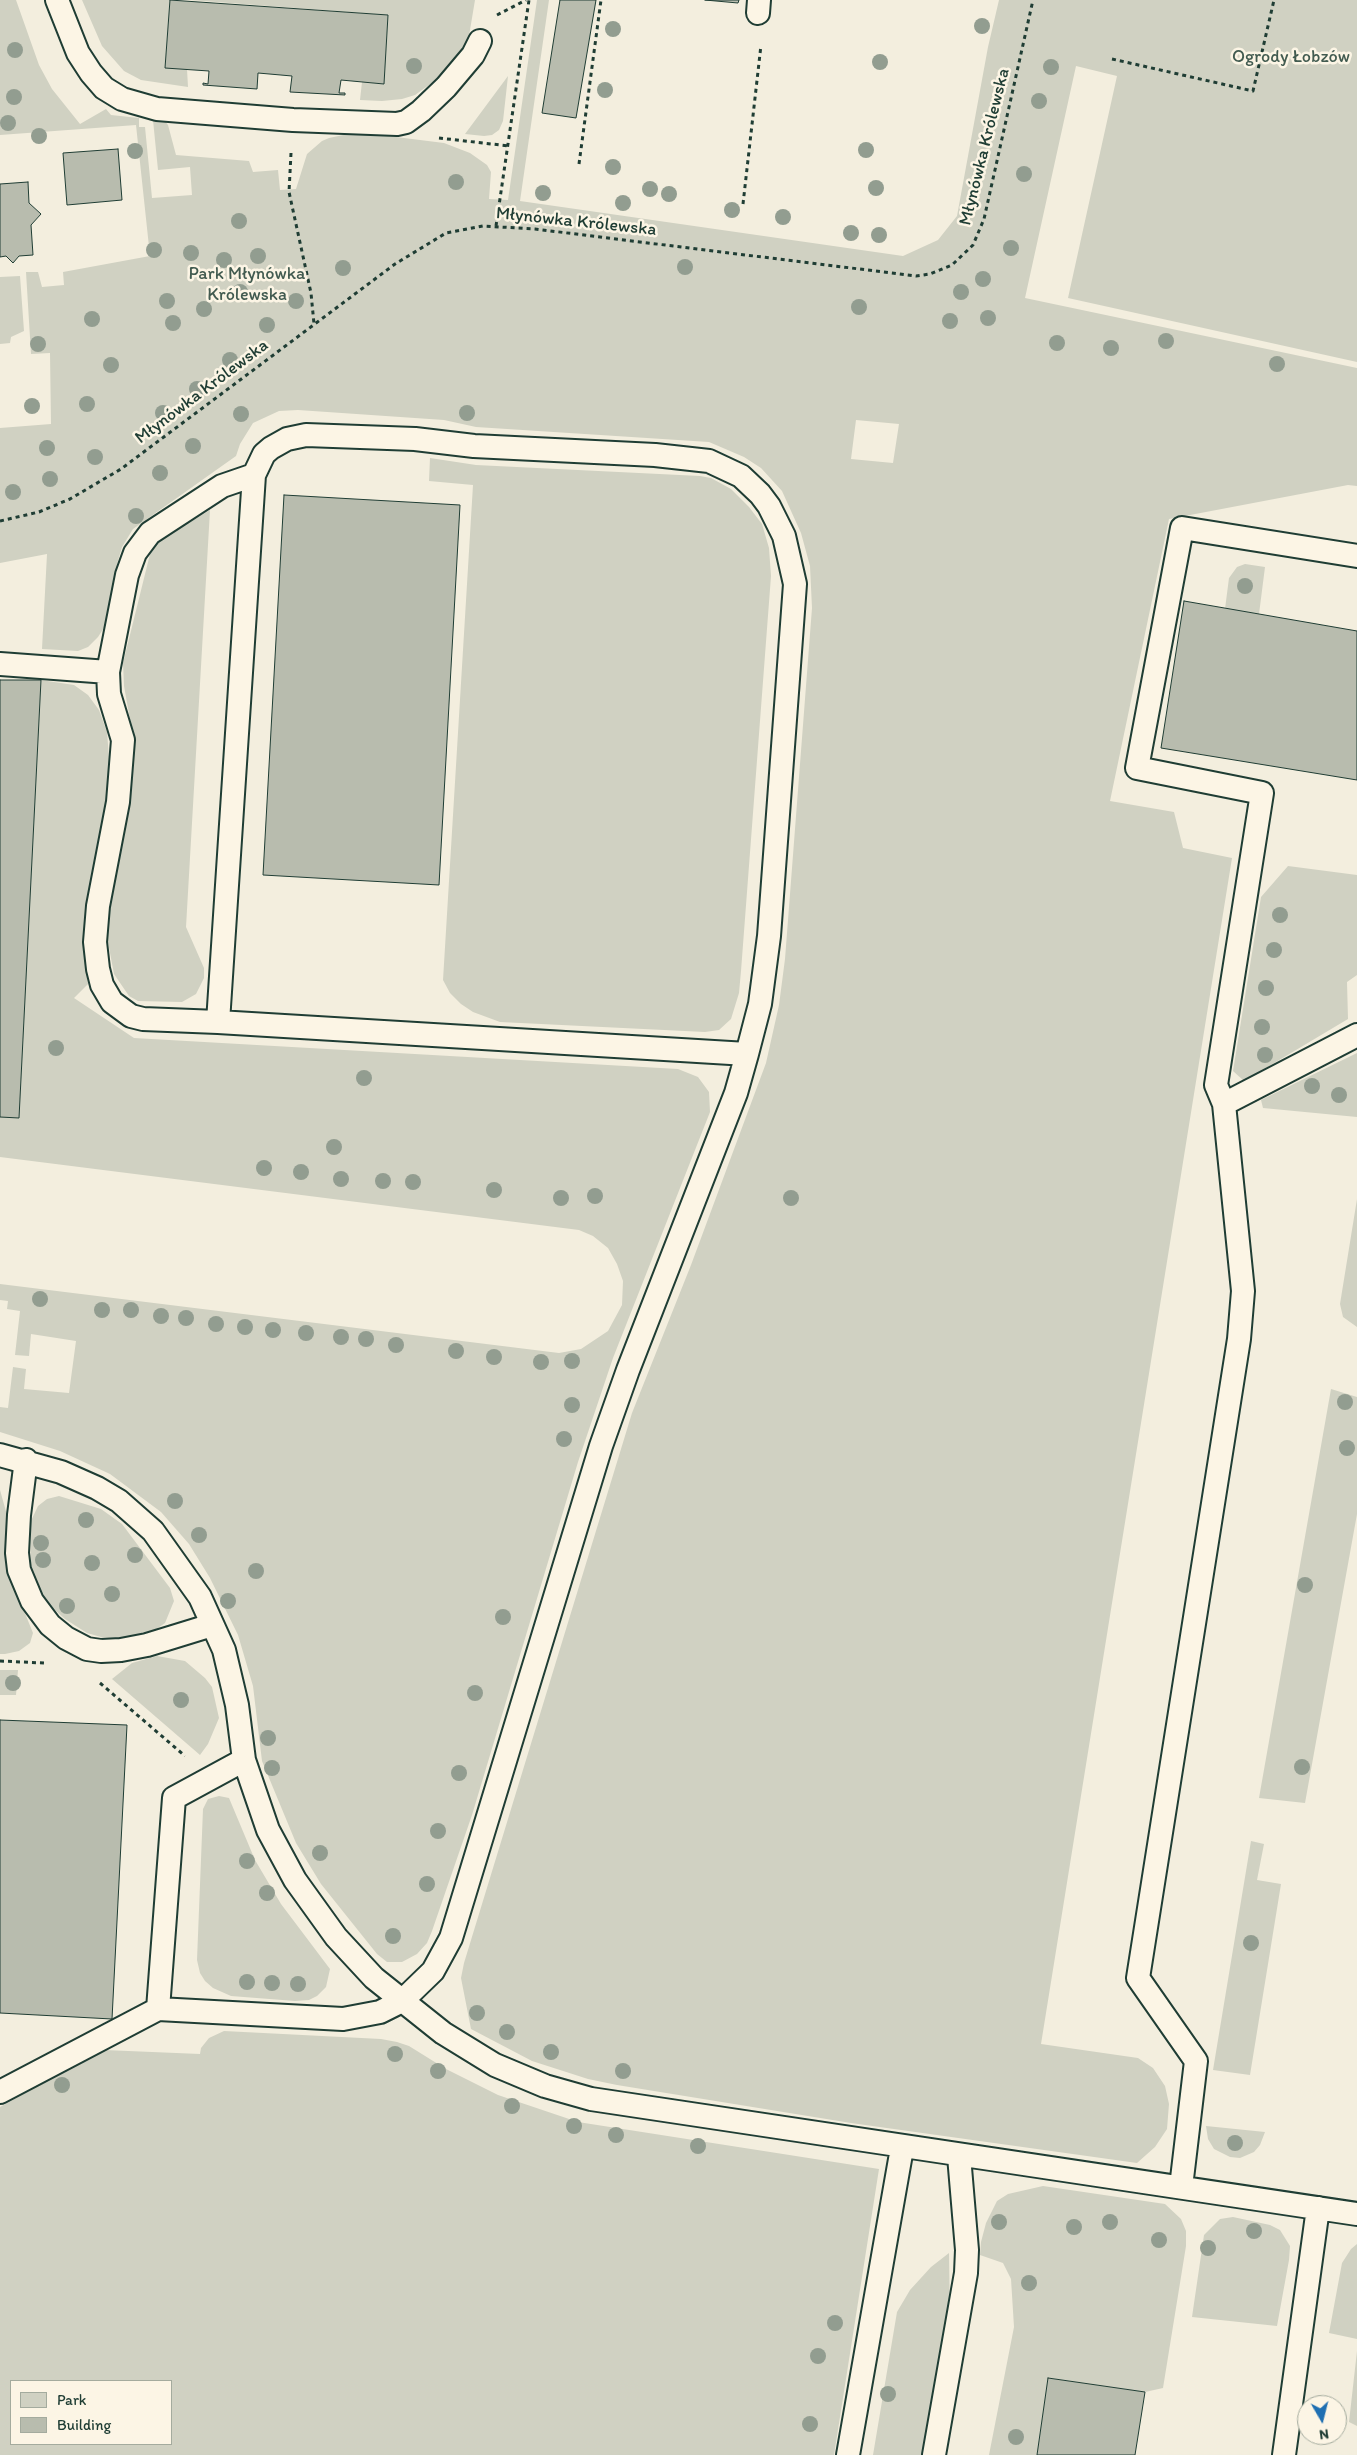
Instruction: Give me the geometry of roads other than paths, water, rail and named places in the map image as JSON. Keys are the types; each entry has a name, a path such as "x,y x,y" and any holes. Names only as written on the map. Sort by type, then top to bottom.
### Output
{"lane":[{"path":"57,0 78,53 104,88 122,98 158,109 293,120 386,125 406,122 421,111 446,87 474,55 480,41"},
{"path":"0,2092 158,2009 343,2019 380,2012 402,2001 433,1971 451,1938 601,1446 628,1370 736,1093 760,1004 769,936 795,584 784,536 777,520 760,494 731,470 699,459 655,455 474,446 415,439 296,437 271,448 264,454 254,476 218,1022"},
{"path":"254,476 222,486 150,533 135,553 127,575 108,672 109,694 123,740 118,802 98,906 96,942 98,969 102,985 112,1002 131,1016 143,1019 747,1054"},
{"path":"1181,2187 1196,2061 1138,1978 1239,1339 1242,1291 1224,1104 1216,1085 1262,793 1137,768 1182,528 1357,556"},
{"path":"0,664 108,672"},
{"path":"1224,1104 1357,1035"},
{"path":"0,1455 26,1460 61,1472 97,1488 141,1518 183,1570 200,1596 224,1650 237,1705 244,1760 268,1830 295,1880 336,1937 358,1962 402,2001 443,2033 495,2065 570,2094 632,2106 902,2148 1357,2214"},
{"path":"26,1460 18,1525 17,1552 19,1570 32,1601 50,1625 66,1638 87,1649 101,1651 121,1650 147,1645 212,1625"},
{"path":"158,2009 174,1798 244,1760"},
{"path":"848,2455 902,2148"},
{"path":"934,2455 966,2273 967,2250 959,2156"},
{"path":"1284,2455 1318,2208"}],"park label":[{"name":"Ogrody Łobzów","path":"1291,57"},
{"name":"Park Młynówka Królewska","path":"247,284"}]}
